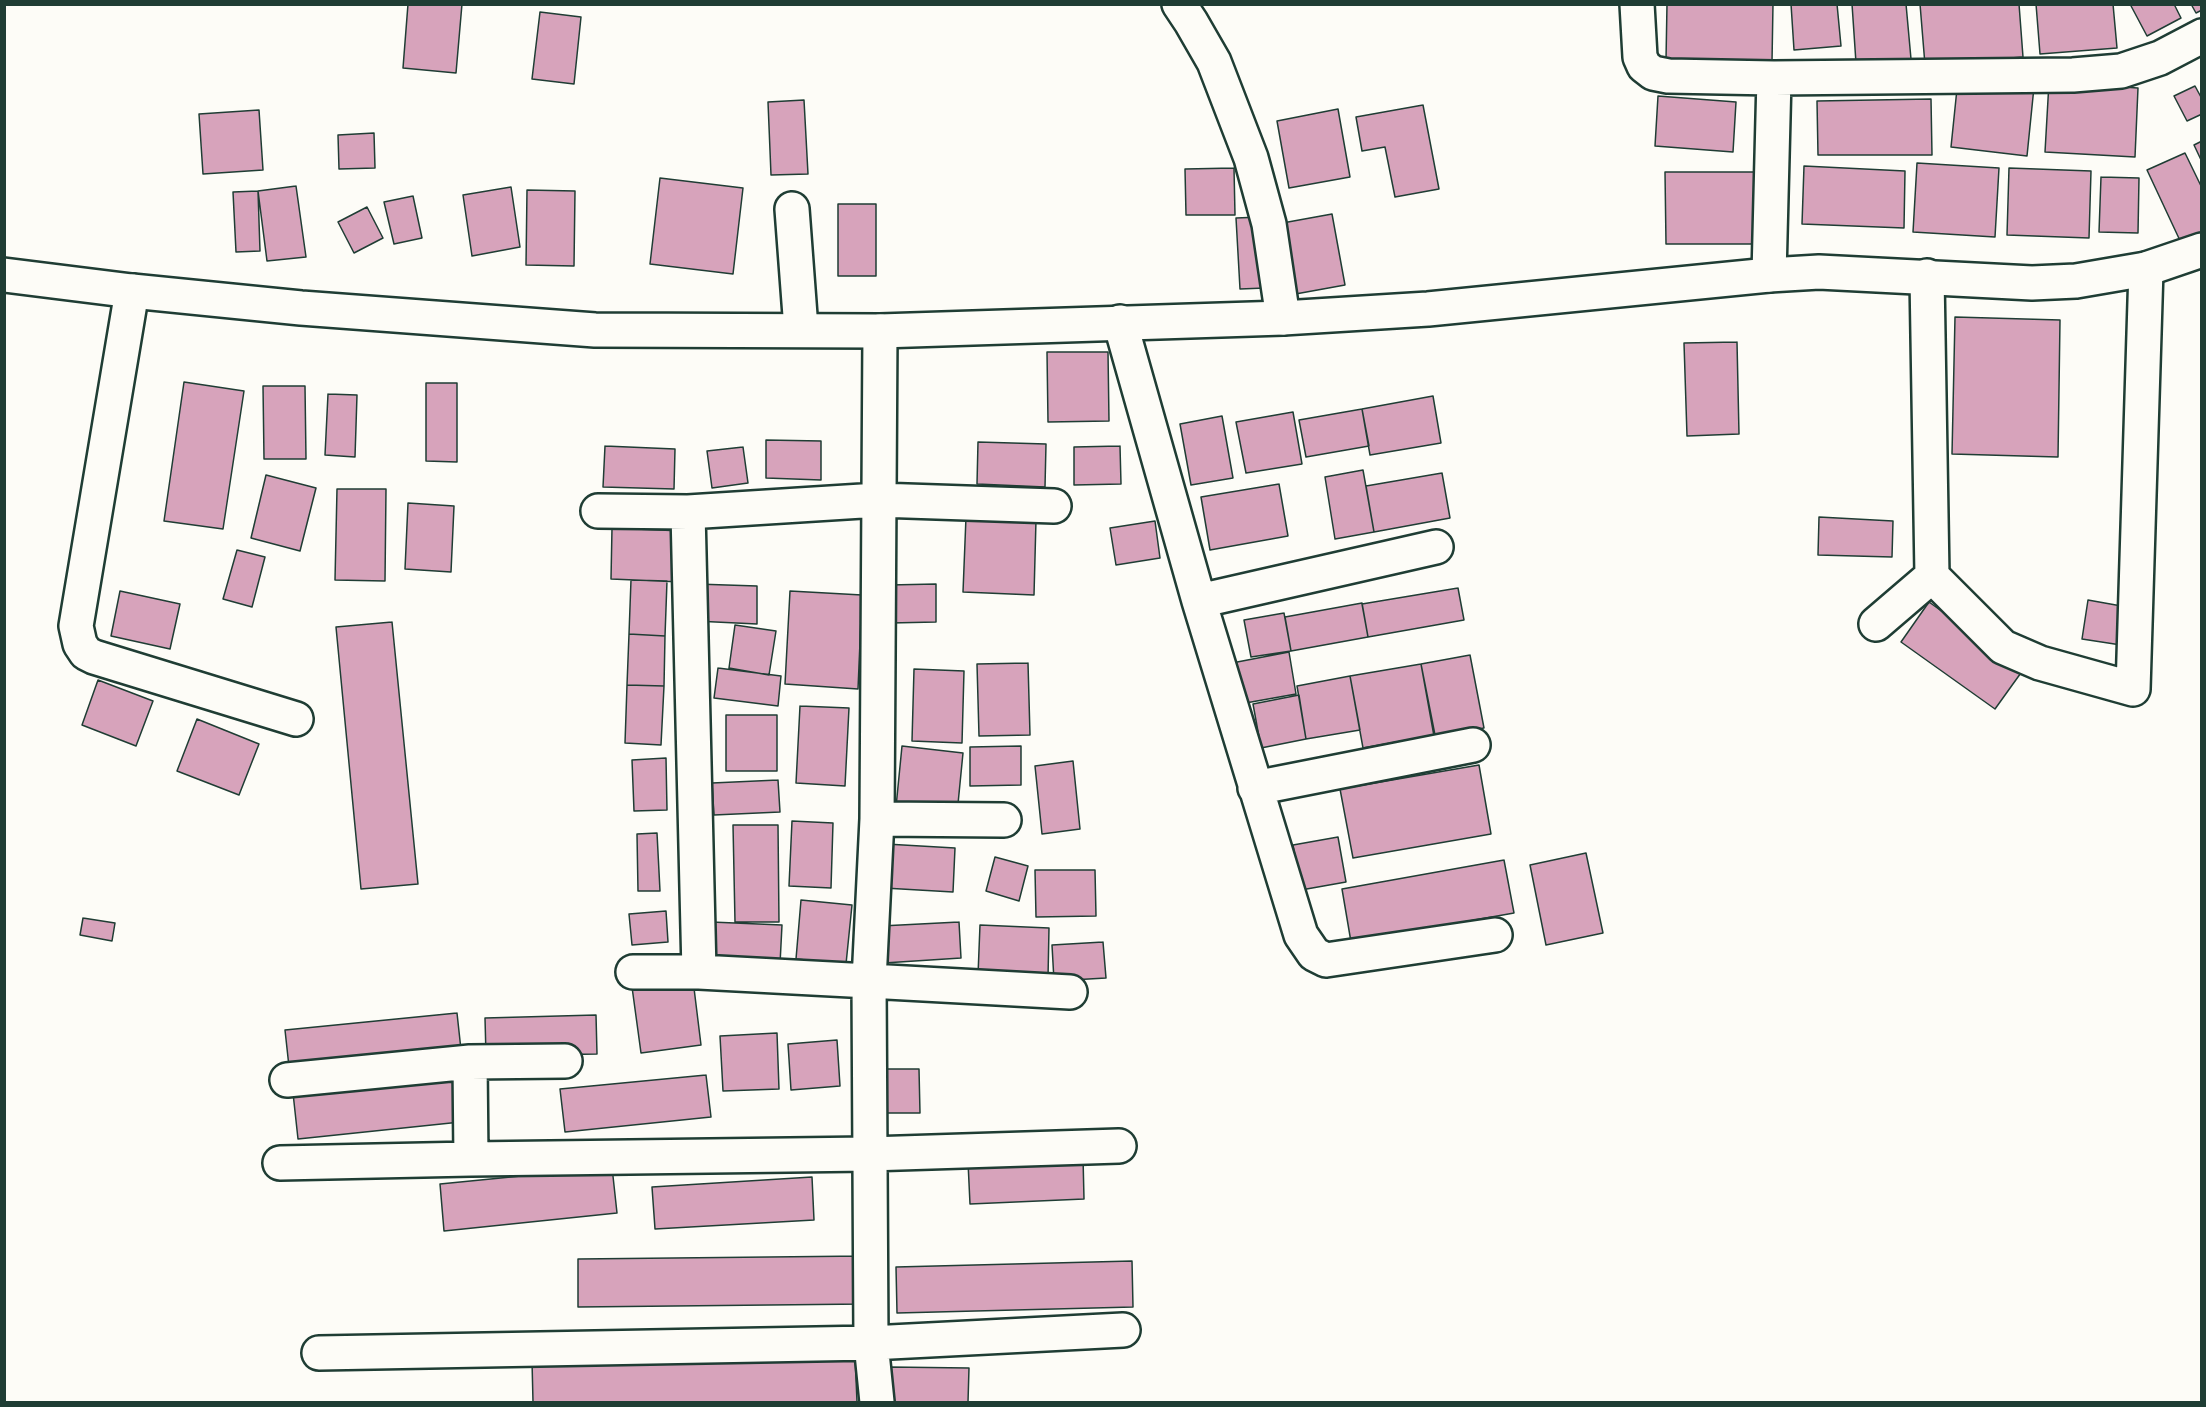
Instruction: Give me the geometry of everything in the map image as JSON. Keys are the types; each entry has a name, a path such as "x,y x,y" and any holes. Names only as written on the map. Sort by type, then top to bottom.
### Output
{"street":[{"path":"1179,4 1214,62 1251,158 1269,224 1283,318"},
{"path":"1637,4 1640,57 1644,66 1653,73 1668,76 1774,78 2073,75 2121,71 2160,58 2202,36"},
{"path":"1769,275 1774,78"},
{"path":"792,209 801,329"},
{"path":"4,274 132,291 301,308 595,330 880,331 1283,318 1428,309 1819,272 2032,283 2076,281 2146,269 2202,250"},
{"path":"1927,276 1932,576 2004,647 2040,663 2133,688 2146,269"},
{"path":"132,291 76,626 80,644 86,653 93,657 296,719"},
{"path":"1120,322 1199,601 1301,934 1314,954 1326,960 1495,935"},
{"path":"877,1402 871,1343 869,981 877,819 880,331"},
{"path":"598,512 688,512 878,500 1054,506"},
{"path":"688,512 699,972"},
{"path":"1199,601 1436,547"},
{"path":"1876,624 1932,576"},
{"path":"1255,788 1473,745"},
{"path":"877,819 1004,820"},
{"path":"633,972 699,972 1070,992"},
{"path":"287,1080 470,1062 565,1061"},
{"path":"470,1062 471,1159"},
{"path":"280,1163 869,1154 1119,1146"},
{"path":"319,1353 871,1343 1123,1330"}],"building":[{"path":"408,4 462,4 456,73 403,68"},
{"path":"1667,4 1773,4 1772,62 1666,60"},
{"path":"1791,4 1837,4 1841,46 1794,50"},
{"path":"1852,4 1906,4 1911,59 1856,63"},
{"path":"1920,4 2019,4 2023,57 1925,65"},
{"path":"2036,4 2113,4 2117,48 2040,54"},
{"path":"2130,4 2174,4 2181,18 2147,36"},
{"path":"2191,4 2202,4 2202,10 2196,13"},
{"path":"540,12 581,17 574,84 532,79"},
{"path":"1958,79 2034,87 2027,156 1951,147"},
{"path":"2049,82 2138,88 2135,157 2045,152"},
{"path":"2195,86 2202,99 2202,114 2187,121 2174,96"},
{"path":"1658,96 1736,102 1733,152 1655,146"},
{"path":"1931,99 1932,155 1818,155 1817,101"},
{"path":"804,100 808,174 771,175 768,102"},
{"path":"1423,105 1439,189 1395,197 1385,147 1362,151 1356,117"},
{"path":"1338,109 1350,177 1289,188 1277,121"},
{"path":"259,110 263,170 203,174 199,114"},
{"path":"374,133 375,168 339,169 338,135"},
{"path":"2202,141 2202,162 2194,145"},
{"path":"2185,153 2202,188 2202,238 2183,247 2147,170"},
{"path":"1917,163 1999,168 1995,237 1913,232"},
{"path":"1804,166 1905,171 1904,228 1802,224"},
{"path":"1234,168 1235,215 1186,215 1185,169"},
{"path":"2009,168 2091,171 2089,238 2007,235"},
{"path":"1665,172 1755,172 1756,244 1666,244"},
{"path":"2101,177 2139,178 2138,233 2099,232"},
{"path":"660,178 743,188 733,274 650,264"},
{"path":"296,186 306,257 267,261 258,191"},
{"path":"511,187 520,247 472,256 463,195"},
{"path":"527,190 575,191 574,266 526,265"},
{"path":"258,191 260,251 236,252 233,192"},
{"path":"413,196 422,238 394,244 384,202"},
{"path":"838,204 876,204 876,276 838,276"},
{"path":"367,207 383,238 354,253 338,222"},
{"path":"1332,214 1345,285 1290,295 1277,224"},
{"path":"1261,217 1265,288 1240,289 1236,218"},
{"path":"1955,317 2060,320 2058,457 1952,454"},
{"path":"1737,342 1739,434 1687,436 1684,343"},
{"path":"1047,352 1108,352 1109,421 1048,422"},
{"path":"184,382 244,391 223,529 164,521"},
{"path":"426,383 457,383 457,462 426,461"},
{"path":"263,386 305,386 306,459 264,459"},
{"path":"328,394 357,395 355,457 325,455"},
{"path":"1433,396 1441,443 1370,455 1362,409"},
{"path":"1362,409 1369,446 1306,457 1299,420"},
{"path":"1293,412 1302,464 1246,473 1236,422"},
{"path":"1222,416 1233,478 1191,485 1180,424"},
{"path":"766,440 821,441 821,480 766,478"},
{"path":"978,442 1046,444 1045,487 977,484"},
{"path":"605,446 675,449 674,489 603,487"},
{"path":"1120,446 1121,484 1074,485 1074,447"},
{"path":"743,447 748,483 712,488 707,451"},
{"path":"1363,470 1374,532 1335,539 1325,477"},
{"path":"1442,473 1450,518 1374,532 1366,486"},
{"path":"266,475 316,488 300,551 251,538"},
{"path":"1279,484 1288,536 1210,550 1201,497"},
{"path":"337,489 386,489 385,581 335,580"},
{"path":"408,503 454,506 451,572 405,569"},
{"path":"966,517 1036,520 1034,595 963,592"},
{"path":"1819,517 1893,521 1892,557 1818,555"},
{"path":"1155,521 1160,558 1116,565 1110,528"},
{"path":"612,528 683,531 682,582 611,579"},
{"path":"237,550 265,557 252,607 223,599"},
{"path":"631,580 667,581 665,636 629,634"},
{"path":"696,584 757,586 757,624 695,621"},
{"path":"936,584 936,622 890,623 889,585"},
{"path":"1458,588 1464,620 1368,637 1362,604"},
{"path":"120,591 180,604 170,649 111,636"},
{"path":"790,591 862,595 858,689 785,684"},
{"path":"2088,600 2127,607 2121,645 2082,639"},
{"path":"1929,602 2023,670 1995,709 1901,642"},
{"path":"1362,603 1368,637 1291,651 1285,617"},
{"path":"1284,613 1291,651 1251,657 1244,620"},
{"path":"392,622 418,884 361,889 336,627"},
{"path":"735,625 776,631 769,675 729,668"},
{"path":"629,634 665,636 664,686 627,685"},
{"path":"1289,652 1296,694 1240,704 1232,663"},
{"path":"1470,655 1484,728 1434,736 1421,664"},
{"path":"1028,663 1030,735 979,736 977,664"},
{"path":"1421,664 1435,735 1363,748 1350,676"},
{"path":"718,668 781,676 778,706 714,698"},
{"path":"914,669 964,671 962,743 912,741"},
{"path":"1350,676 1360,730 1306,739 1297,686"},
{"path":"98,680 153,701 136,746 82,725"},
{"path":"627,685 664,686 661,745 625,743"},
{"path":"1299,695 1306,739 1261,748 1253,704"},
{"path":"800,706 849,708 845,786 796,783"},
{"path":"726,715 777,715 777,771 726,771"},
{"path":"197,719 259,744 239,795 177,771"},
{"path":"902,746 963,753 957,814 896,807"},
{"path":"1021,746 1021,785 970,786 970,747"},
{"path":"666,758 667,810 634,811 632,760"},
{"path":"1073,761 1080,829 1042,834 1035,766"},
{"path":"1479,765 1491,834 1353,858 1340,789"},
{"path":"778,780 780,812 714,815 712,783"},
{"path":"792,821 833,823 831,888 789,886"},
{"path":"733,825 778,825 779,922 735,922"},
{"path":"657,833 660,891 638,891 637,834"},
{"path":"1338,837 1346,882 1301,890 1293,845"},
{"path":"886,844 955,848 953,892 884,888"},
{"path":"1586,853 1603,933 1546,945 1530,865"},
{"path":"995,857 1028,866 1019,901 986,891"},
{"path":"1504,860 1514,913 1351,942 1342,889"},
{"path":"1035,870 1095,870 1096,916 1036,917"},
{"path":"801,900 852,905 846,964 796,959"},
{"path":"666,911 668,942 632,945 629,914"},
{"path":"83,918 115,923 112,941 80,935"},
{"path":"711,922 782,925 780,964 709,960"},
{"path":"959,922 961,958 884,963 881,926"},
{"path":"980,925 1049,928 1048,978 978,975"},
{"path":"1103,942 1106,978 1054,981 1052,945"},
{"path":"693,980 701,1045 641,1053 632,987"},
{"path":"457,1013 462,1059 290,1076 285,1030"},
{"path":"596,1015 597,1054 486,1056 485,1018"},
{"path":"777,1033 779,1089 723,1091 720,1036"},
{"path":"837,1040 840,1086 791,1090 788,1044"},
{"path":"873,1069 919,1069 920,1113 874,1113"},
{"path":"706,1075 711,1117 565,1132 560,1089"},
{"path":"465,1076 470,1121 298,1139 293,1093"},
{"path":"1083,1157 1084,1199 970,1204 968,1162"},
{"path":"612,1167 617,1213 444,1231 440,1184"},
{"path":"812,1177 814,1220 655,1229 652,1187"},
{"path":"864,1256 865,1304 578,1307 578,1259"},
{"path":"1132,1261 1133,1307 897,1313 896,1267"},
{"path":"855,1354 857,1402 533,1402 532,1361"},
{"path":"889,1367 969,1368 968,1402 889,1402"}]}
